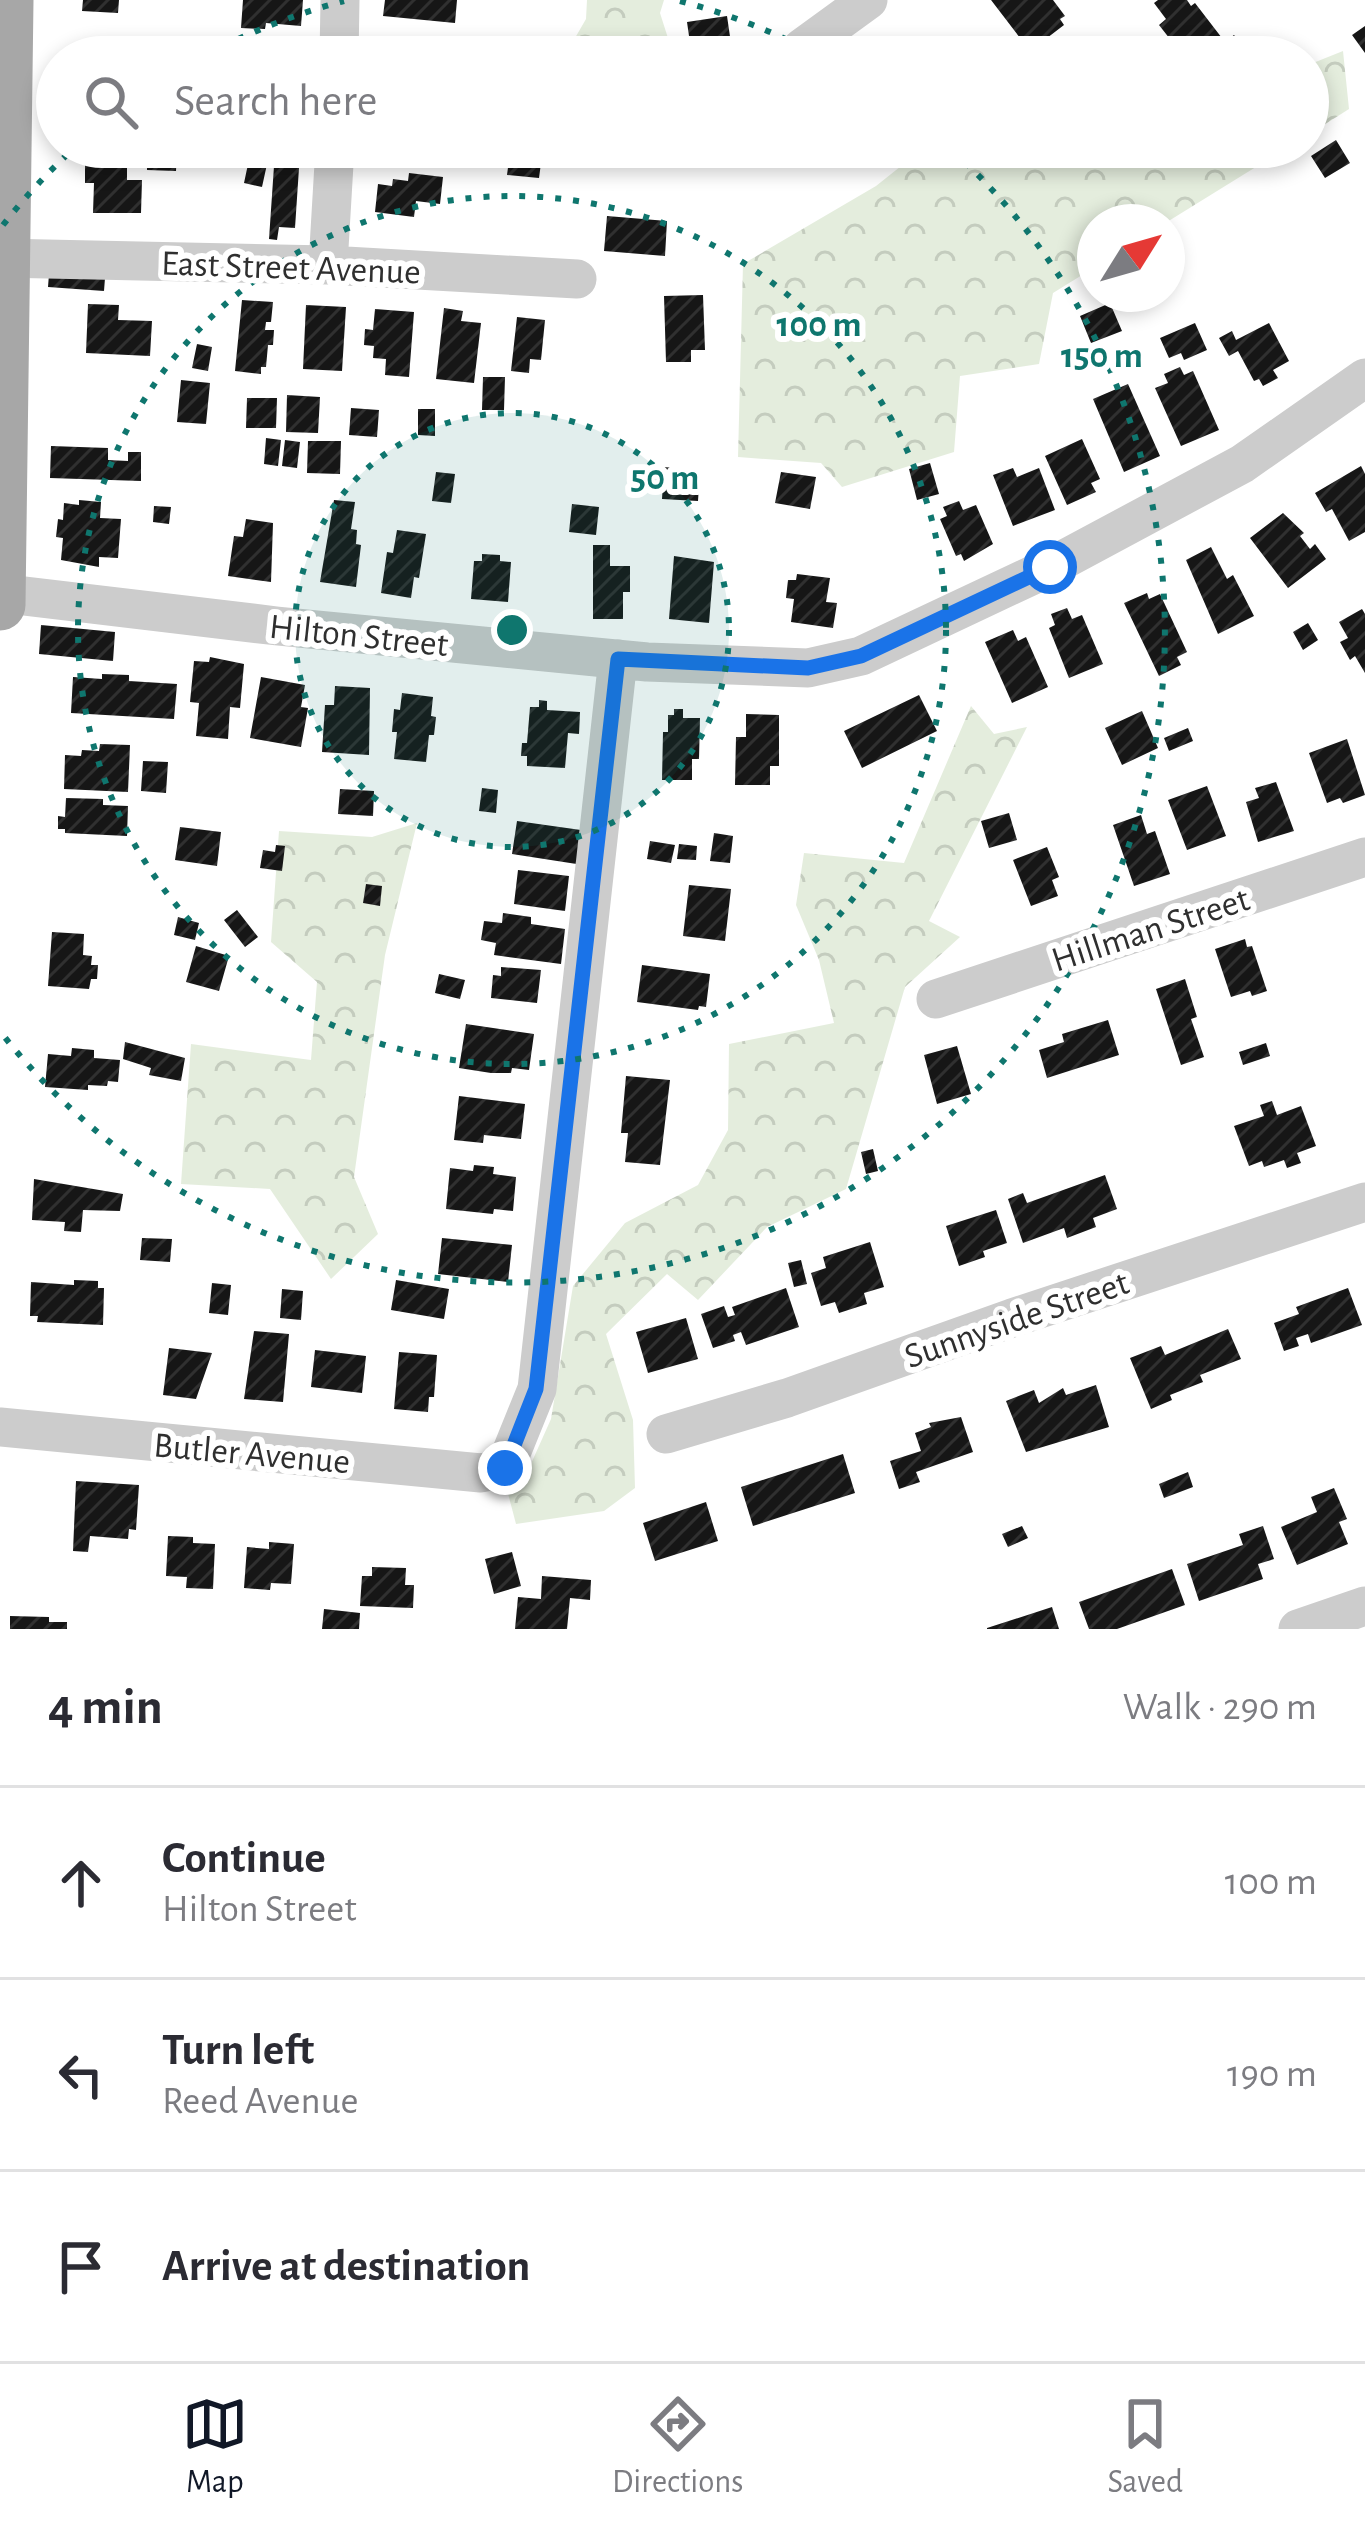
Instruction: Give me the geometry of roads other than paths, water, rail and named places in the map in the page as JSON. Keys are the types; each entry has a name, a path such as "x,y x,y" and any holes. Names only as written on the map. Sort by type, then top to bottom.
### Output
{"main road":[{"path":"0,605 8,0"}],"street":[{"path":"339,36 340,0"},
{"path":"818,36 868,0"},
{"path":"328,266 334,168"},
{"name":"East Street Avenue","path":"2,258 328,266 577,280"},
{"name":"Hilton Street","path":"0,593 618,659 808,668 861,656 1050,567 1242,464 1365,378"},
{"name":"Butler Avenue","path":"0,1427 481,1473 505,1468 536,1389 618,659"},
{"name":"Hillman Street","path":"936,999 1365,857"},
{"name":"Sunnyside Street","path":"666,1434 787,1398 1365,1202"},
{"path":"1298,1629 1365,1606"}]}
